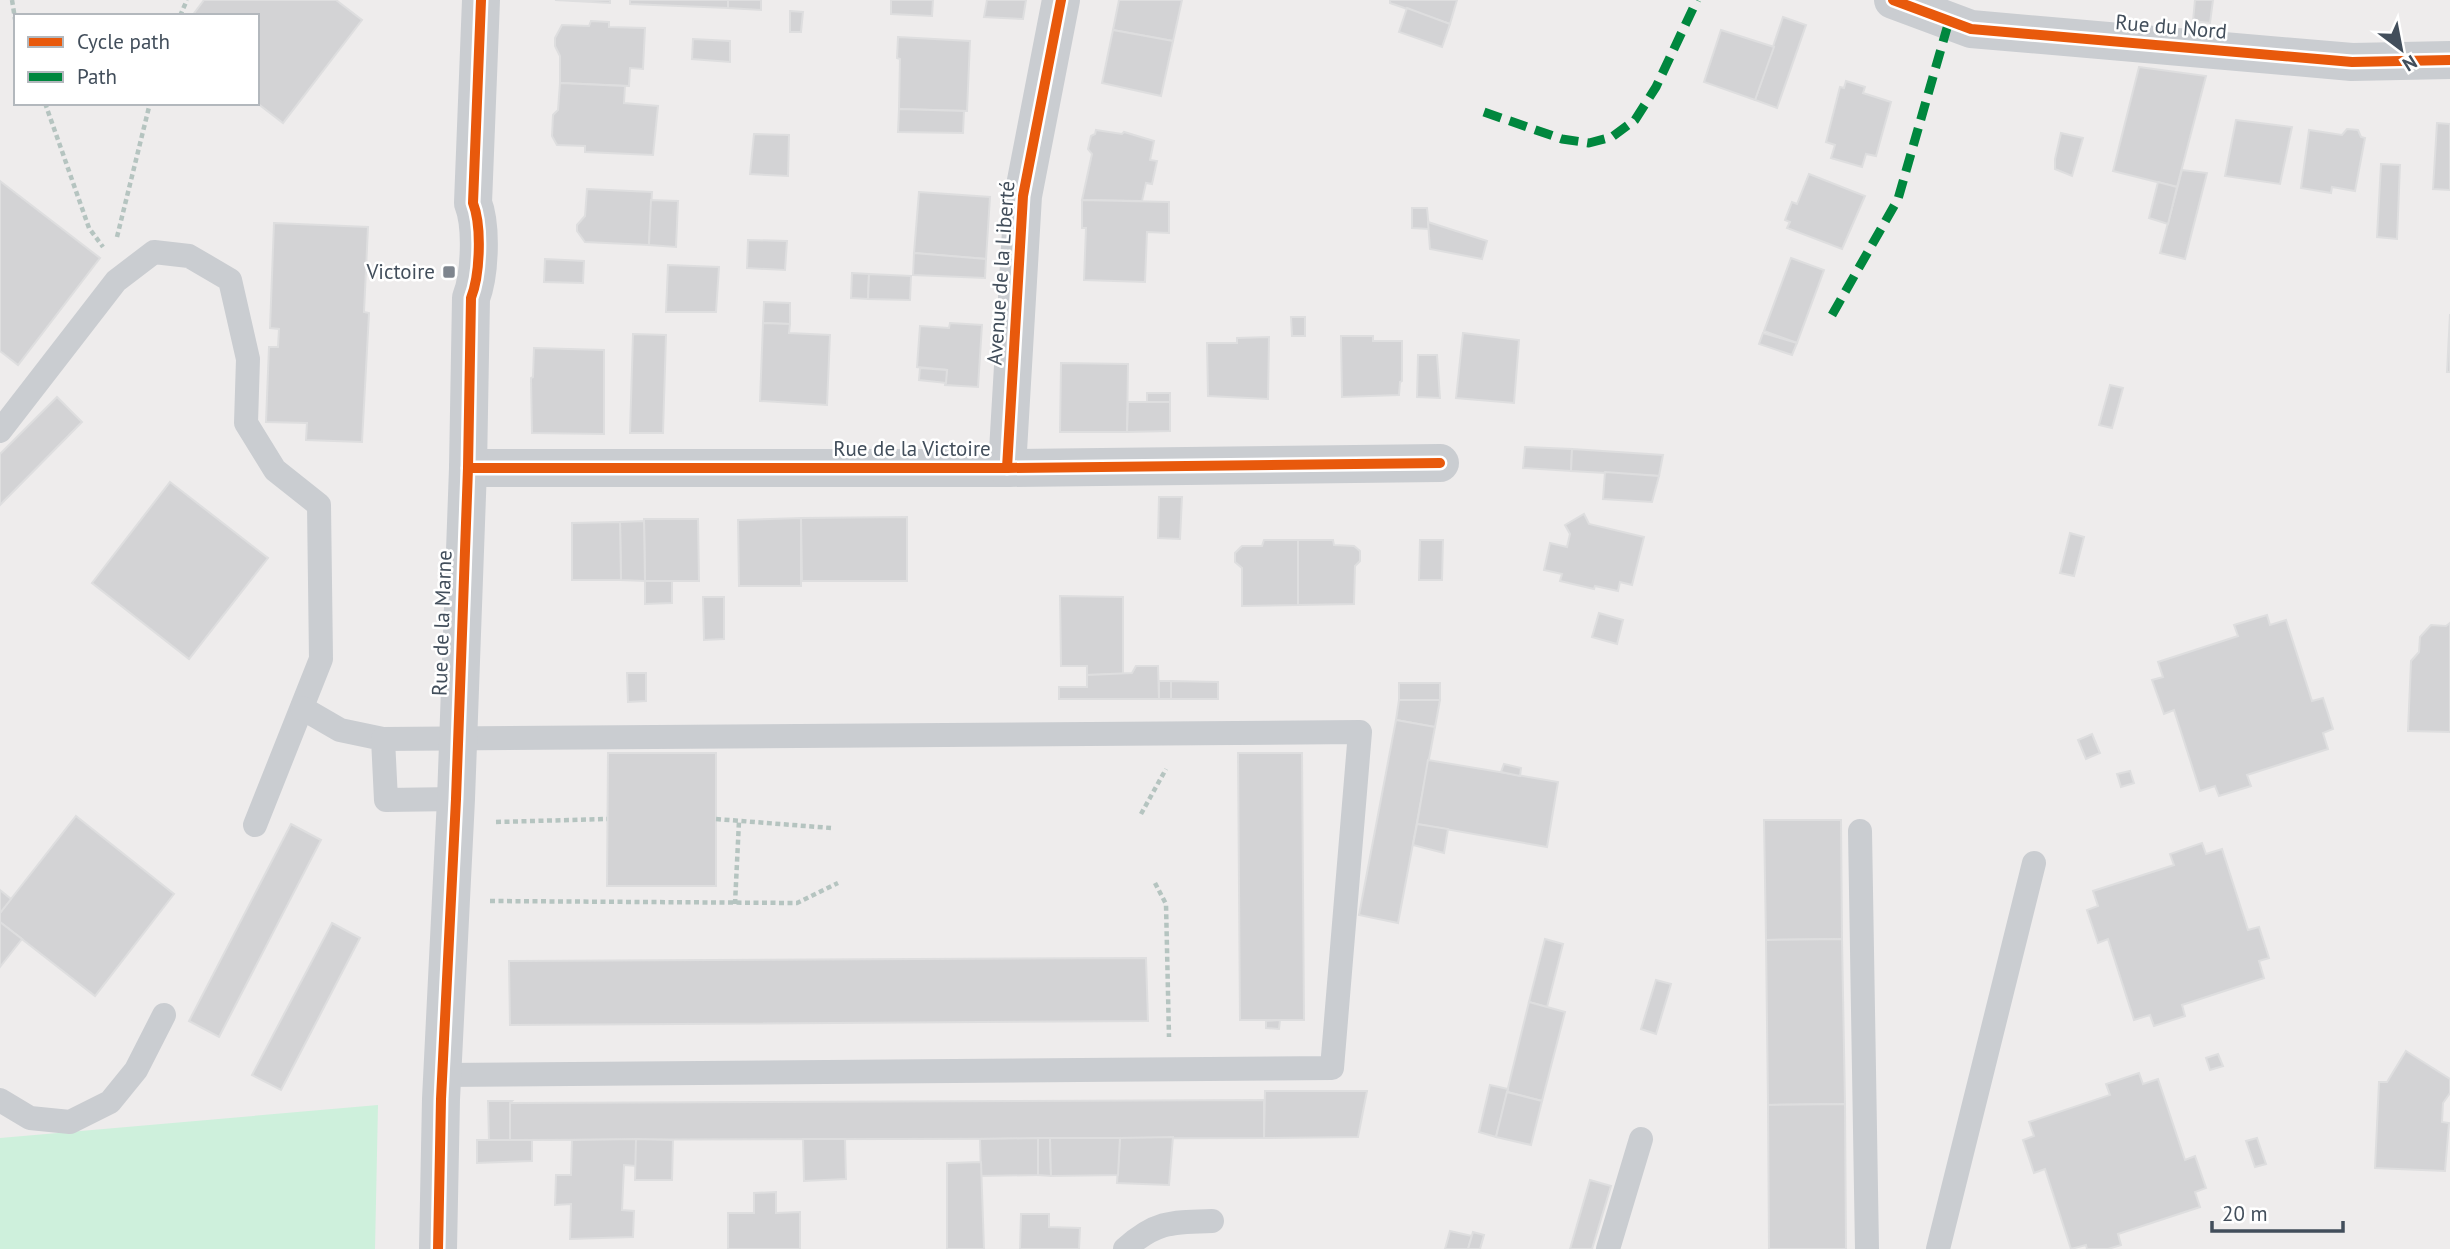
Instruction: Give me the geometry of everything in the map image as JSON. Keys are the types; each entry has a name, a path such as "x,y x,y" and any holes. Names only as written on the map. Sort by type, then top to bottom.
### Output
{"street":[{"name":"Rue de la Marne","path":"438,1249 442,1075 456,811 468,468 471,298 475,286 478,217 473,203 481,0"},
{"name":"Avenue de la Liberté","path":"1007,468 1023,197 1061,0"},
{"name":"Rue du Nord","path":"1894,0 1971,29 2352,62 2450,60"},
{"name":"Rue de la Victoire","path":"468,468 1007,468 1440,463"}],"lane":[{"path":"0,431 114,270 154,252 190,256 230,280 248,359 246,423 275,470 319,505 321,659 255,825"},
{"path":"302,708 340,730 383,739 1360,732 1332,1068 442,1075"},
{"path":"383,739 386,800 456,811"},
{"path":"1860,831 1867,1249"},
{"path":"1938,1249 2034,863"},
{"path":"0,1100 30,1118 70,1122 110,1102 135,1070 164,1015"},
{"path":"1608,1249 1641,1139"},
{"path":"1125,1249 1142,1234 1170,1222 1212,1221"}],"path":[{"path":"46,105 89,228 114,270"},
{"path":"114,270 150,105"},
{"path":"1142,814 1185,733"},
{"path":"456,811 607,819"},
{"path":"716,820 831,828"},
{"path":"735,904 738,821"},
{"path":"451,900 797,903 838,883"},
{"path":"1156,883 1166,904 1170,1070"}],"green space":[{"path":"378,1105 375,1249 0,1249 0,1138"}],"building":[{"path":"204,0 336,0 362,20 283,123 259,105 259,14 194,14"},
{"path":"555,0 610,0 610,3"},
{"path":"630,0 728,0 728,8 630,4"},
{"path":"728,0 761,0 761,10 728,8"},
{"path":"891,0 933,0 932,16 891,14"},
{"path":"987,0 1026,0 1023,19 984,17"},
{"path":"1119,0 1182,0 1173,41 1113,30"},
{"path":"1390,0 1457,0 1450,24 1390,3"},
{"path":"2195,0 2213,0 2210,23 2193,21"},
{"path":"1407,8 1450,24 1442,47 1399,32"},
{"path":"790,11 803,12 801,32 790,32"},
{"path":"1783,17 1806,25 1777,108 1755,100"},
{"path":"591,21 609,22 609,27 645,28 643,69 630,68 629,86 560,83 560,56 555,46 555,38 562,25 589,26"},
{"path":"1113,30 1173,41 1161,96 1102,83"},
{"path":"1721,30 1774,47 1755,100 1704,82"},
{"path":"898,37 970,41 967,111 899,109"},
{"path":"693,39 730,41 730,62 692,59"},
{"path":"2139,67 2206,76 2177,187 2113,171"},
{"path":"1846,81 1865,87 1863,93 1891,102 1876,156 1866,154 1862,167 1831,158 1835,145 1826,142 1840,87 1844,88"},
{"path":"560,83 625,86 624,103 658,106 653,155 585,152 585,146 557,145 552,136 553,115 558,110"},
{"path":"899,109 964,111 963,133 898,132"},
{"path":"2236,120 2292,127 2280,184 2225,176"},
{"path":"2437,123 2450,124 2450,190 2433,189"},
{"path":"2347,129 2358,130 2361,137 2365,138 2355,191 2332,187 2331,193 2301,188 2309,130 2342,135"},
{"path":"1096,130 1122,134 1124,132 1154,141 1150,160 1157,161 1152,184 1146,183 1142,201 1082,200 1092,154 1088,149 1091,136"},
{"path":"2061,133 2083,138 2072,176 2055,169"},
{"path":"754,134 789,135 788,176 750,174"},
{"path":"2381,164 2400,165 2397,239 2377,237"},
{"path":"2182,170 2207,173 2185,259 2160,253"},
{"path":"1809,174 1865,196 1842,249 1787,228 1790,222 1785,220 1792,202 1797,204"},
{"path":"0,181 100,258 18,365 0,351"},
{"path":"2158,182 2177,187 2168,224 2149,218"},
{"path":"587,189 652,192 649,245 585,242 577,231 577,225 585,216"},
{"path":"919,192 990,197 986,259 914,253"},
{"path":"651,200 678,201 676,247 649,245"},
{"path":"1082,200 1169,202 1169,233 1147,232 1145,282 1084,280 1086,228 1082,228"},
{"path":"1412,208 1427,208 1429,229 1412,228"},
{"path":"1428,222 1487,241 1482,259 1430,249"},
{"path":"274,223 368,227 364,312 369,313 362,442 306,440 307,423 266,422 269,347 278,347 279,329 270,328"},
{"path":"748,240 787,241 785,270 747,268"},
{"path":"914,253 986,259 985,278 913,275"},
{"path":"1791,258 1824,270 1797,343 1764,331"},
{"path":"545,259 584,261 583,283 544,282"},
{"path":"668,265 719,267 716,312 666,312"},
{"path":"852,273 869,274 868,299 851,298"},
{"path":"869,274 911,276 910,300 868,299"},
{"path":"764,302 790,303 790,324 763,323"},
{"path":"2450,314 2450,372 2447,372"},
{"path":"1291,317 1305,317 1305,336 1292,336"},
{"path":"763,323 790,324 789,333 830,335 827,405 760,401"},
{"path":"950,323 982,325 978,387 945,385 947,370 917,367 920,326 949,328"},
{"path":"1463,333 1519,340 1514,403 1456,398"},
{"path":"1763,333 1797,343 1792,355 1759,344"},
{"path":"633,334 666,335 663,433 630,433"},
{"path":"1341,336 1373,336 1373,341 1402,341 1402,381 1399,395 1342,397"},
{"path":"1269,337 1268,399 1208,396 1207,343 1237,343 1237,338"},
{"path":"534,348 604,350 604,434 532,433 531,378"},
{"path":"1418,355 1437,355 1440,398 1417,397"},
{"path":"1061,363 1128,364 1127,432 1060,432"},
{"path":"920,368 947,370 946,383 919,380"},
{"path":"2110,385 2123,388 2112,428 2099,425"},
{"path":"1147,393 1170,393 1170,402 1147,402"},
{"path":"57,397 82,422 0,505 0,454"},
{"path":"1128,402 1170,402 1170,431 1127,432"},
{"path":"1525,447 1572,449 1571,471 1523,468"},
{"path":"1572,449 1663,455 1659,476 1571,471"},
{"path":"1605,472 1659,476 1652,502 1603,499"},
{"path":"170,482 268,558 189,659 92,583"},
{"path":"1159,497 1182,497 1180,539 1158,538"},
{"path":"1584,514 1589,524 1644,537 1632,585 1620,582 1618,591 1595,586 1594,589 1560,581 1562,574 1544,570 1550,543 1567,547 1570,534 1565,525"},
{"path":"907,517 907,581 802,581 801,518"},
{"path":"801,518 801,586 739,586 738,520"},
{"path":"644,519 698,519 699,581 645,581"},
{"path":"644,521 645,581 621,580 620,522"},
{"path":"620,522 621,580 572,580 572,523"},
{"path":"2070,533 2084,537 2074,576 2060,573"},
{"path":"1264,540 1298,540 1298,605 1242,606 1242,568 1235,562 1235,553 1242,546 1262,546"},
{"path":"1298,540 1333,540 1334,545 1354,546 1360,551 1360,561 1355,566 1354,604 1298,605"},
{"path":"1420,540 1443,540 1442,580 1419,580"},
{"path":"645,581 672,581 672,603 645,604"},
{"path":"1060,596 1123,597 1123,674 1087,675 1087,666 1061,666"},
{"path":"703,597 724,597 724,639 704,640"},
{"path":"1599,613 1623,620 1617,644 1592,637"},
{"path":"2267,615 2270,625 2286,620 2312,701 2323,698 2333,729 2323,733 2328,749 2247,775 2251,786 2219,796 2215,786 2200,791 2174,710 2164,714 2152,680 2163,677 2158,662 2238,636 2234,625"},
{"path":"2450,623 2450,732 2408,731 2411,661 2419,652 2420,637 2431,625 2446,626"},
{"path":"1136,666 1158,666 1159,699 1059,699 1059,687 1087,687 1087,675 1132,673"},
{"path":"627,673 646,673 646,701 628,702"},
{"path":"1159,681 1171,681 1171,699 1159,699"},
{"path":"1171,681 1218,682 1218,699 1171,699"},
{"path":"1399,683 1440,683 1440,700 1399,700"},
{"path":"1399,700 1440,700 1435,727 1396,720"},
{"path":"1396,720 1435,727 1398,923 1359,915"},
{"path":"2092,734 2100,753 2086,759 2078,740"},
{"path":"608,753 716,753 716,886 607,886"},
{"path":"1238,753 1302,753 1304,1020 1240,1020"},
{"path":"1428,760 1558,782 1547,847 1417,824"},
{"path":"1504,764 1521,768 1520,776 1501,772"},
{"path":"2130,771 2134,783 2121,787 2117,774"},
{"path":"76,816 174,894 95,996 0,922 0,913"},
{"path":"1764,820 1841,820 1842,939 1766,940"},
{"path":"291,824 321,840 219,1037 189,1021"},
{"path":"1417,824 1448,829 1444,853 1413,845"},
{"path":"2202,843 2206,854 2222,849 2248,930 2259,927 2269,958 2259,961 2264,978 2182,1005 2185,1016 2154,1026 2150,1015 2134,1020 2108,939 2098,943 2087,910 2098,906 2093,891 2174,865 2170,854"},
{"path":"0,890 11,899 0,913"},
{"path":"0,922 22,939 0,967"},
{"path":"332,923 360,938 281,1090 252,1075"},
{"path":"1545,939 1563,944 1547,1007 1529,1002"},
{"path":"1842,939 1845,1104 1768,1105 1766,940"},
{"path":"1146,958 1148,1021 510,1025 509,961"},
{"path":"1656,980 1671,984 1656,1034 1641,1029"},
{"path":"1529,1002 1565,1012 1542,1101 1507,1092"},
{"path":"1280,1020 1279,1029 1266,1028 1266,1021"},
{"path":"2406,1051 2450,1079 2450,1093 2443,1103 2442,1122 2449,1123 2445,1171 2375,1168 2379,1082 2387,1082"},
{"path":"2218,1054 2223,1066 2210,1070 2206,1058"},
{"path":"2139,1073 2143,1084 2158,1079 2185,1160 2195,1156 2206,1188 2195,1192 2200,1207 2118,1234 2121,1245 2108,1249 2087,1249 2086,1245 2071,1249 2045,1169 2034,1173 2023,1140 2034,1136 2029,1122 2110,1095 2106,1084"},
{"path":"1490,1085 1508,1089 1496,1137 1479,1132"},
{"path":"1265,1091 1367,1091 1358,1137 1264,1138"},
{"path":"1507,1092 1542,1101 1531,1145 1496,1137"},
{"path":"1264,1100 1264,1138 510,1140 510,1103"},
{"path":"488,1101 512,1101 510,1140 489,1140"},
{"path":"1845,1104 1846,1249 1769,1249 1768,1105"},
{"path":"1173,1137 1169,1185 1117,1183 1120,1138"},
{"path":"1038,1138 1050,1138 1051,1176 1038,1175"},
{"path":"1038,1138 1038,1175 981,1176 980,1139"},
{"path":"1050,1138 1120,1138 1118,1175 1051,1176"},
{"path":"2257,1138 2266,1164 2255,1167 2246,1141"},
{"path":"636,1139 636,1166 624,1165 622,1210 634,1211 633,1237 570,1239 571,1204 555,1205 556,1175 571,1175 572,1140"},
{"path":"636,1139 673,1140 672,1180 635,1180"},
{"path":"803,1139 845,1139 846,1179 804,1181"},
{"path":"477,1140 532,1140 532,1161 477,1163"},
{"path":"981,1162 984,1249 947,1249 947,1163"},
{"path":"1590,1180 1611,1186 1592,1249 1570,1249"},
{"path":"776,1192 776,1213 800,1212 800,1249 728,1249 728,1213 754,1213 754,1193"},
{"path":"1021,1214 1049,1214 1049,1227 1080,1228 1079,1249 1020,1249"},
{"path":"1450,1231 1472,1236 1468,1249 1445,1249"},
{"path":"1473,1232 1484,1235 1480,1249 1468,1249"}],"marked path":[{"path":"1484,112 1562,139 1589,143 1612,137 1635,120 1656,87 1697,0"},
{"path":"1832,315 1898,199 1949,21"}],"cycle path":[{"path":"438,1249 441,1099 456,799 468,468 471,298 479,251 478,224 473,203 481,0"},
{"path":"1007,468 1023,196 1061,0"},
{"path":"1893,0 1971,29 2352,62 2450,60"},
{"path":"468,468 1007,468 1440,463"}],"place":[{"name":"Victoire","path":"449,272"}]}
